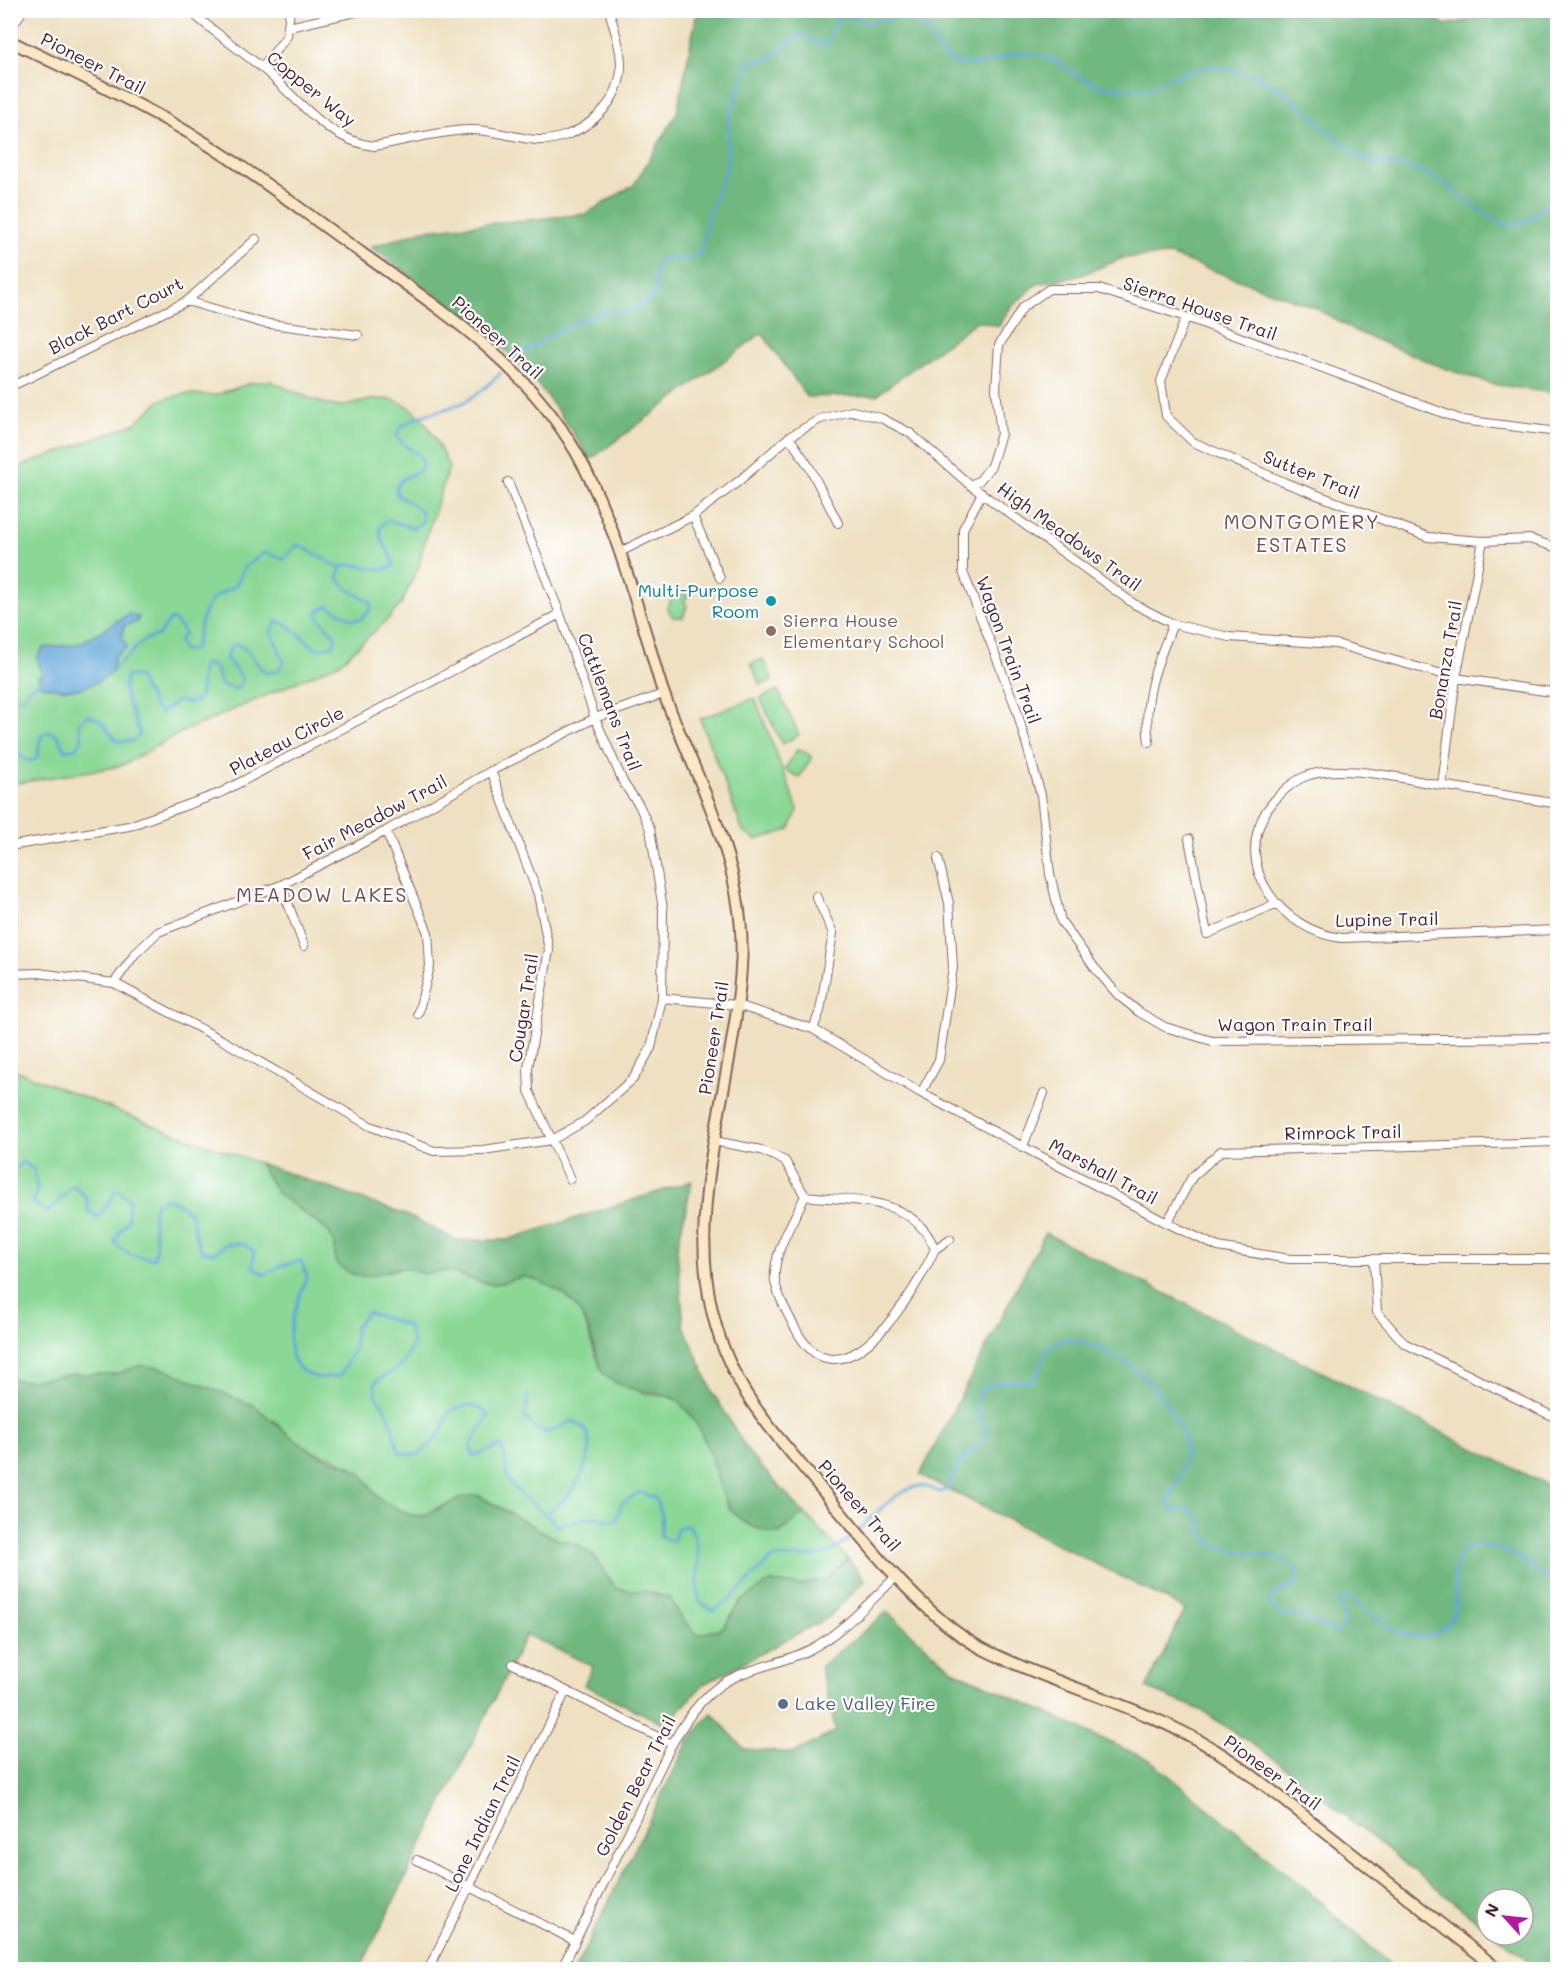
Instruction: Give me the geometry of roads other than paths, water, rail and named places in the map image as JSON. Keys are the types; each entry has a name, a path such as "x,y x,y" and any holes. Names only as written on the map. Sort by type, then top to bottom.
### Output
{"main road":[{"name":"Pioneer Trail","path":"10,41 176,126 210,146 424,297 476,337 525,384 572,445 603,505 620,552 663,694 704,789 733,873 742,943 737,1005 706,1187 703,1234 707,1286 722,1344 743,1388 760,1413 843,1515 897,1576 937,1616 967,1640 1012,1663 1149,1717 1192,1737 1236,1764 1499,1970"}],"street":[{"path":"10,30 23,10"},
{"name":"Copper Way","path":"189,10 228,44 262,69 330,129 360,145 374,146 470,129 537,140 557,139 586,126 608,102 617,86 621,69 609,10"},
{"path":"262,69 287,36 290,10"},
{"path":"289,27 364,10"},
{"name":"Black Bart Court","path":"10,387 187,300 256,239"},
{"name":"Sierra House Trail","path":"970,485 979,481 991,465 1001,434 996,389 999,345 1023,307 1049,289 1099,290 1186,317 1462,420 1557,432"},
{"path":"187,300 262,324 358,335"},
{"name":"Sutter Trail","path":"1186,317 1161,381 1166,416 1193,442 1286,483 1428,537 1482,541 1529,539 1557,548"},
{"name":"High Meadows Trail","path":"620,552 693,516 739,482 789,437 820,419 852,411 881,418 910,433 982,494 1134,604 1173,624 1229,637 1336,644 1456,678 1557,693"},
{"path":"789,437 810,468 838,523"},
{"name":"Cattlemans Trail","path":"508,482 560,614 595,718 624,784 639,805 650,829 663,909 662,998 651,1048 633,1079 585,1121 552,1140"},
{"name":"Wagon Train Trail","path":"982,494 963,529 963,572 1016,708 1041,795 1050,874 1061,921 1118,995 1139,1012 1165,1027 1212,1041 1557,1038"},
{"path":"693,516 720,578"},
{"name":"Bonanza Trail","path":"1442,785 1456,678 1482,541"},
{"name":"Plateau Circle","path":"10,846 129,826 220,793 560,614"},
{"path":"1149,742 1146,722 1154,668 1173,624"},
{"name":"Fair Meadow Trail","path":"114,983 135,954 158,932 281,885 386,831 491,771 595,718 663,694"},
{"name":"Cougar Trail","path":"491,771 538,894 549,950 528,1068 530,1091 570,1179"},
{"name":"Lupine Trail","path":"1557,804 1344,772 1305,776 1286,789 1272,803 1254,836 1258,868 1275,904 1305,928 1322,936 1342,938 1557,930"},
{"path":"386,831 428,933 430,966 418,1014"},
{"path":"1189,839 1207,934 1275,904"},
{"path":"921,1093 939,1060 953,967 949,903 938,858"},
{"path":"281,885 304,946"},
{"path":"813,1029 820,1011 833,933 816,896"},
{"path":"10,974 39,973 114,983 222,1040 369,1126 434,1151 483,1150 552,1140"},
{"name":"Marshall Trail","path":"662,998 737,1005 813,1029 921,1093 1167,1223 1218,1247 1289,1259 1557,1259"},
{"path":"1023,1146 1044,1093"},
{"path":"714,1141 761,1150 785,1161 806,1196"},
{"name":"Rimrock Trail","path":"1167,1223 1192,1177 1221,1150 1557,1142"},
{"path":"806,1196 778,1256 775,1281 793,1325 805,1345 818,1356 833,1360 853,1356 869,1345 925,1271 935,1249 950,1239"},
{"path":"806,1196 894,1206 914,1216 928,1232 935,1249"},
{"path":"1374,1260 1377,1312 1404,1342 1557,1419"},
{"name":"Golden Bear Trail","path":"561,1970 689,1714 713,1691 736,1676 808,1650 835,1632 897,1576"},
{"path":"513,1664 672,1744"},
{"name":"Lone Indian Trail","path":"428,1970 566,1691"},
{"path":"417,1860 575,1941"}],"water":[{"path":"129,614 139,617 137,622 124,626 122,636 127,647 114,658 113,672 94,684 78,689 41,686 38,676 43,675 37,658 43,648 79,644"}],"waterway":[{"path":"523,353 588,318 606,312 620,314 643,304 654,295 655,270 659,264 666,258 689,260 700,253 709,215 727,167 728,122 749,61 768,60 799,35 826,45 836,21 843,14 870,23 892,18 917,22 928,32 944,56 954,62 971,65 1023,53 1040,55 1086,80 1111,88 1145,88 1199,69 1227,68 1246,73 1278,88 1355,154 1372,161 1425,173 1447,185 1497,221 1509,226 1526,221 1539,213 1558,185"},
{"path":"10,740 21,756 31,761 37,757 41,736 48,732 57,735 65,750 77,748 82,739 79,723 88,715 101,721 117,741 133,741 140,734 124,692 126,676 138,676 155,708 161,713 177,701 188,703 199,697 205,663 215,667 221,685 235,689 241,685 242,678 226,658 235,644 245,648 265,673 278,671 284,662 271,631 277,621 288,625 316,649 333,646 336,637 320,619 317,612 328,606 352,619 361,619 370,610 371,602 349,590 338,579 340,568 351,565 379,569 393,567 392,558 380,534 380,527 387,520 414,528 422,522 423,515 420,510 398,495 396,490 402,479 422,469 422,463 417,454 404,445 397,436 399,429 420,416 466,401 501,373"},
{"path":"115,668 144,640 159,635 171,619 175,620 185,634 179,640 182,649 190,651 195,648 202,619 210,603 216,597 235,587 244,568 264,553 283,560 296,546 301,546 340,568"},
{"path":"10,697 23,698 29,688 39,683"},
{"path":"10,1175 22,1162 34,1169 37,1189 33,1203 48,1212 74,1185 87,1199 89,1212 99,1217 117,1190 129,1199 128,1220 114,1241 126,1252 137,1256 154,1258 156,1250 154,1205 166,1198 186,1209 190,1214 202,1251 215,1253 226,1244 244,1244 254,1252 253,1267 265,1275 280,1266 301,1261 307,1277 293,1318 290,1347 294,1360 302,1370 316,1377 340,1376 354,1349 355,1328 367,1312 408,1326 413,1344 402,1365 375,1382 376,1395 388,1413 399,1452 418,1455 437,1437 448,1413 469,1405 479,1408 489,1415 471,1445 472,1456 501,1446 511,1484 558,1526 591,1517 616,1521 622,1503 640,1492 655,1498 662,1516 660,1536 673,1542 678,1528 689,1525 697,1544 699,1601 713,1611 730,1599 772,1558 810,1557 825,1554 841,1545 899,1494 922,1486 940,1492 948,1489 958,1466 982,1442 988,1432 977,1411 977,1400 981,1392 995,1383 1004,1381 1032,1381 1050,1346 1055,1342 1067,1340 1112,1354 1134,1368 1152,1385 1174,1416 1183,1434 1186,1453 1181,1474 1168,1501 1172,1511 1191,1510 1196,1514 1208,1540 1215,1545 1280,1559 1299,1571 1294,1587 1276,1593 1270,1600 1271,1608 1281,1614 1305,1618 1335,1632 1343,1628 1345,1617 1339,1600 1346,1597 1405,1635 1415,1637 1433,1635 1447,1626 1452,1618 1456,1599 1454,1578 1457,1562 1472,1545 1498,1548 1518,1557 1558,1587"},
{"path":"528,1395 525,1417 534,1428 547,1433 572,1421 582,1427 588,1435 590,1445 584,1468 573,1489 564,1500 547,1513"}],"place":[{"name":"Multi-Purpose Room","path":"771,601"},
{"name":"Sierra House Elementary School","path":"771,631"},
{"name":"Lake Valley Fire","path":"783,1704"}],"district":[{"name":"MONTGOMERY ESTATES","path":"1302,534"},
{"name":"MEADOW LAKES","path":"322,895"}]}
